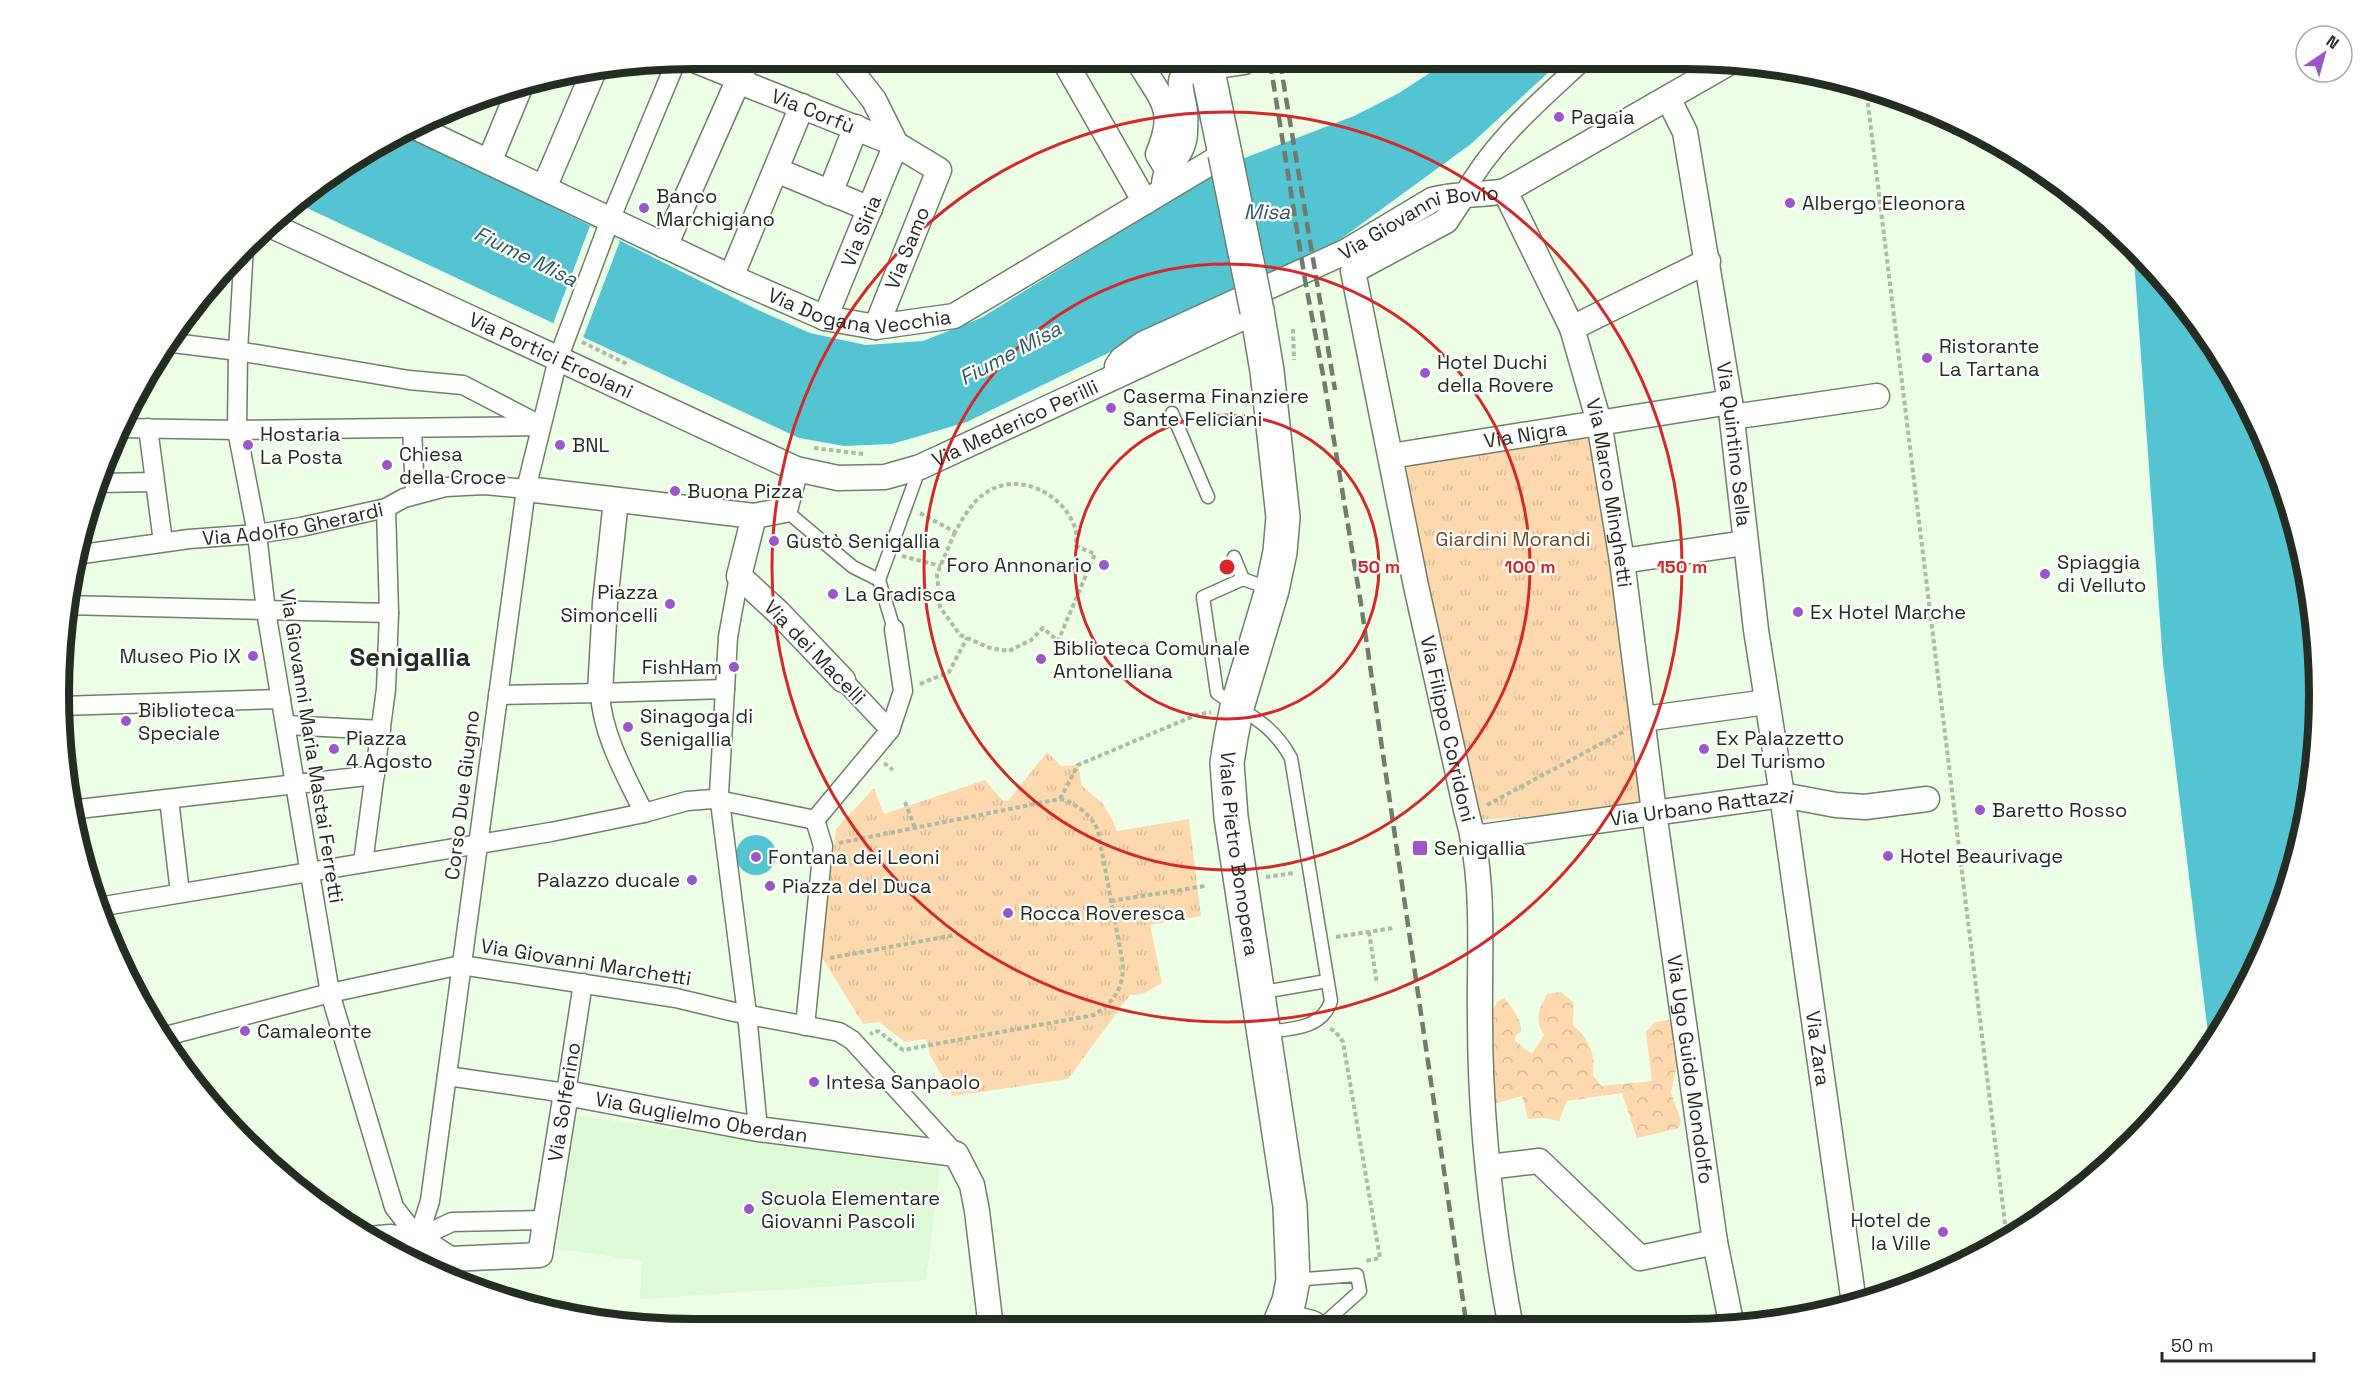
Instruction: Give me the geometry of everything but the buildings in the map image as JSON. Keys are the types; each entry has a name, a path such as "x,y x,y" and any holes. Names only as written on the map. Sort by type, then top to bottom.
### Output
{"main road":[{"name":"Viale Pietro Bonopera","path":"1216,69 1225,154 1267,370 1283,517 1280,552 1258,584 1227,763 1231,818 1290,1206 1293,1280 1282,1319"}],"street":[{"name":"Via Corfù","path":"725,69 742,72 802,106 896,144 939,170"},
{"path":"850,69 874,100 896,144"},
{"path":"1070,69 1159,187"},
{"path":"1143,69 1165,105 1169,119 1166,135 1158,154 1159,187"},
{"name":"Via Dogana Vecchia","path":"1159,187 1178,157 1184,140 1185,114 1180,82 1183,76 1204,69"},
{"path":"1463,195 1478,168 1497,145 1574,69"},
{"name":"Corso Due Giugno","path":"418,1249 430,1201 526,489 558,359 608,226 673,70"},
{"name":"Via Giovanni Bovio","path":"1106,380 1122,359 1143,344 1345,252 1432,200 1448,195 1487,195 1505,191 1717,70"},
{"path":"665,246 742,72"},
{"path":"544,188 591,78"},
{"path":"489,162 516,95"},
{"name":"Via Quintino Sella","path":"1668,98 1684,132 1708,261 1731,410 1744,543 1782,795"},
{"path":"731,277 802,106"},
{"path":"830,193 855,127"},
{"name":"Via Dogana Vecchia","path":"423,131 544,188 608,226 665,246 825,318 876,327 954,316 1159,187 1225,154"},
{"name":"Via Siria","path":"825,318 896,144"},
{"path":"776,170 870,209"},
{"name":"Via Samo","path":"876,327 939,170"},
{"name":"Via Marco Minghetti","path":"1505,191 1572,328 1599,422 1622,561 1654,812"},
{"name":"Via Filippo Corridoni","path":"1463,195 1446,222 1353,271 1416,586 1474,838 1482,937 1480,1020 1488,1167 1509,1319"},
{"name":"Via Portici Ercolani","path":"277,228 796,469"},
{"path":"1572,328 1708,261"},
{"name":"Via Giovanni Maria Mastai Ferretti","path":"242,262 237,430 257,534 266,611 330,993 394,1206 418,1249"},
{"name":"Via Mederico Perilli","path":"796,469 838,478 850,478 885,477 920,467 1257,311"},
{"path":"177,343 238,351 409,380 463,386 541,426"},
{"name":"Via Nigra","path":"1391,456 1599,422 1877,396"},
{"path":"129,428 237,430 541,426"},
{"path":"148,428 163,542"},
{"path":"412,428 415,494"},
{"path":"785,510 796,469"},
{"path":"106,483 154,483"},
{"name":"Via Adolfo Gherardi","path":"85,553 163,542 257,534 301,527 386,508 415,494 445,487 485,485 754,516 785,510"},
{"path":"616,500 605,603 601,705 616,755 644,813"},
{"path":"363,863 386,689 389,613 386,508"},
{"path":"754,516 739,576 728,636 717,798 747,1014 758,1129"},
{"path":"1622,561 1744,543"},
{"name":"Via dei Macelli","path":"739,576 779,613 890,730"},
{"path":"75,605 389,613"},
{"path":"818,818 890,730 903,691 894,629"},
{"path":"498,695 724,689"},
{"path":"69,706 281,699"},
{"path":"1644,724 1767,702"},
{"path":"286,725 381,730"},
{"path":"80,809 375,775"},
{"name":"Via Urbano Rattazzi","path":"1474,838 1782,795 1836,805 1865,807 1928,799"},
{"name":"Via Zara","path":"1782,795 1853,1296"},
{"path":"106,906 479,842 551,832 644,813 687,801 717,798 818,818"},
{"path":"170,799 180,893"},
{"name":"Via Ugo Guido Mondolfo","path":"1654,812 1715,1242 1730,1318"},
{"path":"805,1026 815,962 826,846 818,818"},
{"name":"Via Giovanni Marchetti","path":"170,1035 330,993 461,965 583,983 676,998 839,1032 852,1040 956,1154"},
{"name":"Via Solferino","path":"418,1249 450,1259 540,1255 583,983"},
{"name":"Via Guglielmo Oberdan","path":"447,1076 566,1093 758,1129 956,1154"},
{"path":"956,1154 972,1185 990,1319"},
{"path":"1488,1167 1539,1161 1640,1258 1715,1242"},
{"path":"381,1235 390,1234 418,1249 452,1222 545,1220"}],"lane":[{"path":"1172,413 1208,497"},
{"path":"894,629 879,580 920,467"},
{"path":"785,510 853,567 879,580"},
{"path":"1234,557 1258,584 1203,597 1217,693 1265,724 1281,739 1291,758 1331,1001 1329,1009 1314,1023 1264,1032"},
{"path":"1258,993 1327,981"},
{"path":"1293,1280 1357,1275 1360,1291 1330,1319"}],"path":[{"path":"1867,96 2006,1229"},
{"path":"568,333 640,370"},
{"path":"807,448 871,455"},
{"path":"1010,484 1035,487 1059,501 1075,528 1076,546 1095,554 1058,640 1043,628 1031,640 1009,651 990,648 960,635 940,607 937,574 941,566 955,532 968,511 987,492 1010,484"},
{"path":"906,506 955,532"},
{"path":"889,553 941,566"},
{"path":"903,691 949,672 967,638"},
{"path":"1060,799 1078,765 1196,715 1237,708"},
{"path":"1466,810 1484,806 1626,730 1644,724"},
{"path":"826,846 1060,799 1078,807 1095,823 1124,972 1122,982 1113,999 1094,1015 903,1050 878,1031 852,1040"},
{"path":"905,802 915,828"},
{"path":"1262,877 1289,874"},
{"path":"1111,901 1205,886"},
{"path":"1321,940 1393,928"},
{"path":"1369,932 1377,984"},
{"path":"815,962 954,935"},
{"path":"1314,1023 1335,1031 1343,1042 1380,1258 1343,1264 1344,1276"}],"shaded area":[{"name":"Scuola Elementare Giovanni Pascoli","path":"576,1115 940,1168 926,1280 640,1299 642,1261 557,1249"}],"green space":[{"name":"Giardini Morandi","path":"1593,430 1643,809 1479,820 1399,462"},
{"path":"1047,752 1061,766 1078,765 1082,786 1102,803 1117,831 1189,819 1201,916 1150,925 1162,983 1143,994 1130,995 1068,1079 953,1096 930,1055 926,1039 905,1042 879,1022 863,1024 821,956 836,829 874,788 884,814 985,780 1002,800 1008,801"},
{"path":"1561,992 1574,1003 1573,1025 1590,1047 1594,1067 1593,1075 1601,1086 1652,1081 1646,1032 1655,1022 1675,1019 1678,1031 1672,1041 1677,1064 1671,1093 1681,1120 1679,1128 1637,1138 1622,1093 1567,1101 1559,1121 1544,1118 1528,1119 1522,1096 1494,1104 1488,1019 1497,1002 1504,998 1513,1009 1518,1017 1521,1031 1515,1037 1515,1041 1532,1054 1544,1035 1538,1019 1544,1000 1547,994"}],"water":[{"name":"Misa","path":"1436,69 1552,69 1471,144 1338,241 967,422 892,444 844,446 799,438 304,206 347,174 412,136 756,309 810,333 866,345 923,341 981,318 1208,177 1247,157 1354,116 1399,93"},
{"path":"2134,261 2180,314 2204,347 2245,418 2276,493 2288,532 2304,612 2308,653 2308,735 2304,776 2288,856 2276,895 2245,970 2208,1034 2163,663"},
{"name":"Fontana dei Leoni","path":"756,835 764,836 770,841 775,847 775,863 770,869 764,874 756,875 748,874 742,869 737,863 736,855 737,847 742,841 748,836"}],"pier":[{"path":"590,226 620,241 583,338 553,324"}],"railway":[{"path":"1271,69 1361,604 1466,1319"},
{"path":"1281,69 1335,390"}],"place":[{"name":"Pagaia","path":"1559,117"},
{"name":"Albergo Eleonora","path":"1790,203"},
{"name":"Banco Marchigiano","path":"644,208"},
{"name":"Ristorante La Tartana","path":"1927,358"},
{"name":"Hotel Duchi della Rovere","path":"1425,373"},
{"name":"Caserma Finanziere Sante Feliciani","path":"1111,408"},
{"name":"Hostaria La Posta","path":"248,445"},
{"name":"BNL","path":"560,445"},
{"name":"Chiesa della Croce","path":"387,465"},
{"name":"Buona Pizza","path":"675,491"},
{"name":"Gustò Senigallia","path":"774,541"},
{"name":"Foro Annonario","path":"1104,565"},
{"name":"Spiaggia di Velluto","path":"2045,574"},
{"name":"La Gradisca","path":"833,594"},
{"name":"Piazza Simoncelli","path":"670,604"},
{"name":"Ex Hotel Marche","path":"1798,612"},
{"name":"Museo Pio IX","path":"253,656"},
{"name":"Biblioteca Comunale Antonelliana","path":"1041,659"},
{"name":"FishHam","path":"734,667"},
{"name":"Biblioteca Speciale","path":"126,721"},
{"name":"Sinagoga di Senigallia","path":"628,727"},
{"name":"Piazza 4 Agosto","path":"334,749"},
{"name":"Ex Palazzetto Del Turismo","path":"1704,749"},
{"name":"Baretto Rosso","path":"1980,810"},
{"name":"Senigallia","path":"1420,848"},
{"name":"Hotel Beaurivage","path":"1888,856"},
{"name":"Fontana dei Leoni","path":"756,857"},
{"name":"Palazzo ducale","path":"692,880"},
{"name":"Piazza del Duca","path":"770,886"},
{"name":"Rocca Roveresca","path":"1008,913"},
{"name":"Camaleonte","path":"245,1031"},
{"name":"Intesa Sanpaolo","path":"814,1082"},
{"name":"Scuola Elementare Giovanni Pascoli","path":"749,1209"},
{"name":"Hotel de la Ville","path":"1943,1232"}],"district":[{"name":"Senigallia","path":"410,657"}],"water label":[{"name":"Fiume Misa","path":"526,256"},
{"name":"Fiume Misa","path":"1010,353"}]}
